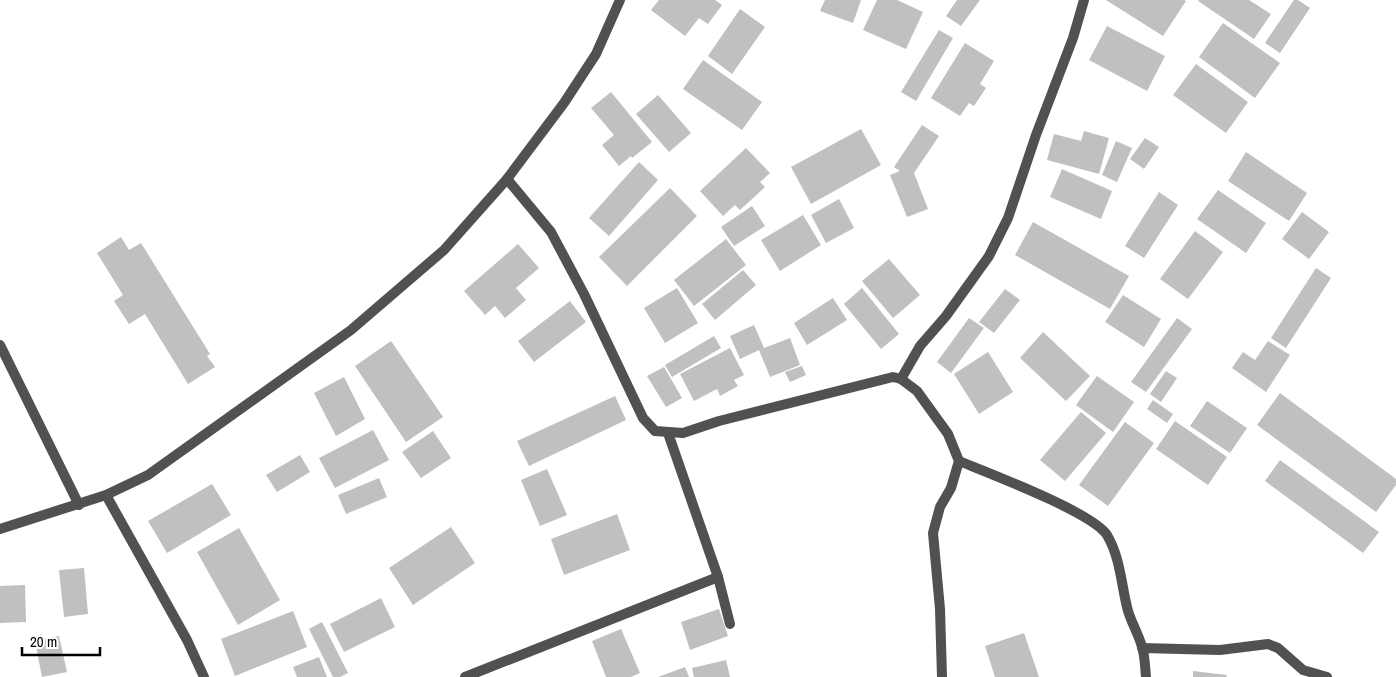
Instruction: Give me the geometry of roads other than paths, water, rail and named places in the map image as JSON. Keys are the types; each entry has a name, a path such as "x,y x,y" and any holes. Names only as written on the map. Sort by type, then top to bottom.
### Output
{"street":[{"path":"0,529 79,505 106,495 148,475 351,330 444,250 507,179 564,102 596,54 620,0"},
{"path":"901,379 920,346 946,316 990,256 1008,218 1036,135 1074,38 1084,0"},
{"path":"507,179 551,232 584,294 643,418 655,431 683,433 893,377 901,379 917,391 948,434 958,461 951,488 940,507 933,533 940,609 942,677"},
{"path":"0,345 79,505"},
{"path":"668,432 718,577 730,624"},
{"path":"958,461 1024,488 1090,520 1106,533 1114,548 1121,571 1128,612 1142,648 1146,677"},
{"path":"106,495 187,640 204,677"},
{"path":"465,677 718,577"},
{"path":"1142,648 1220,650 1268,644 1278,648 1303,670 1327,677"}]}
